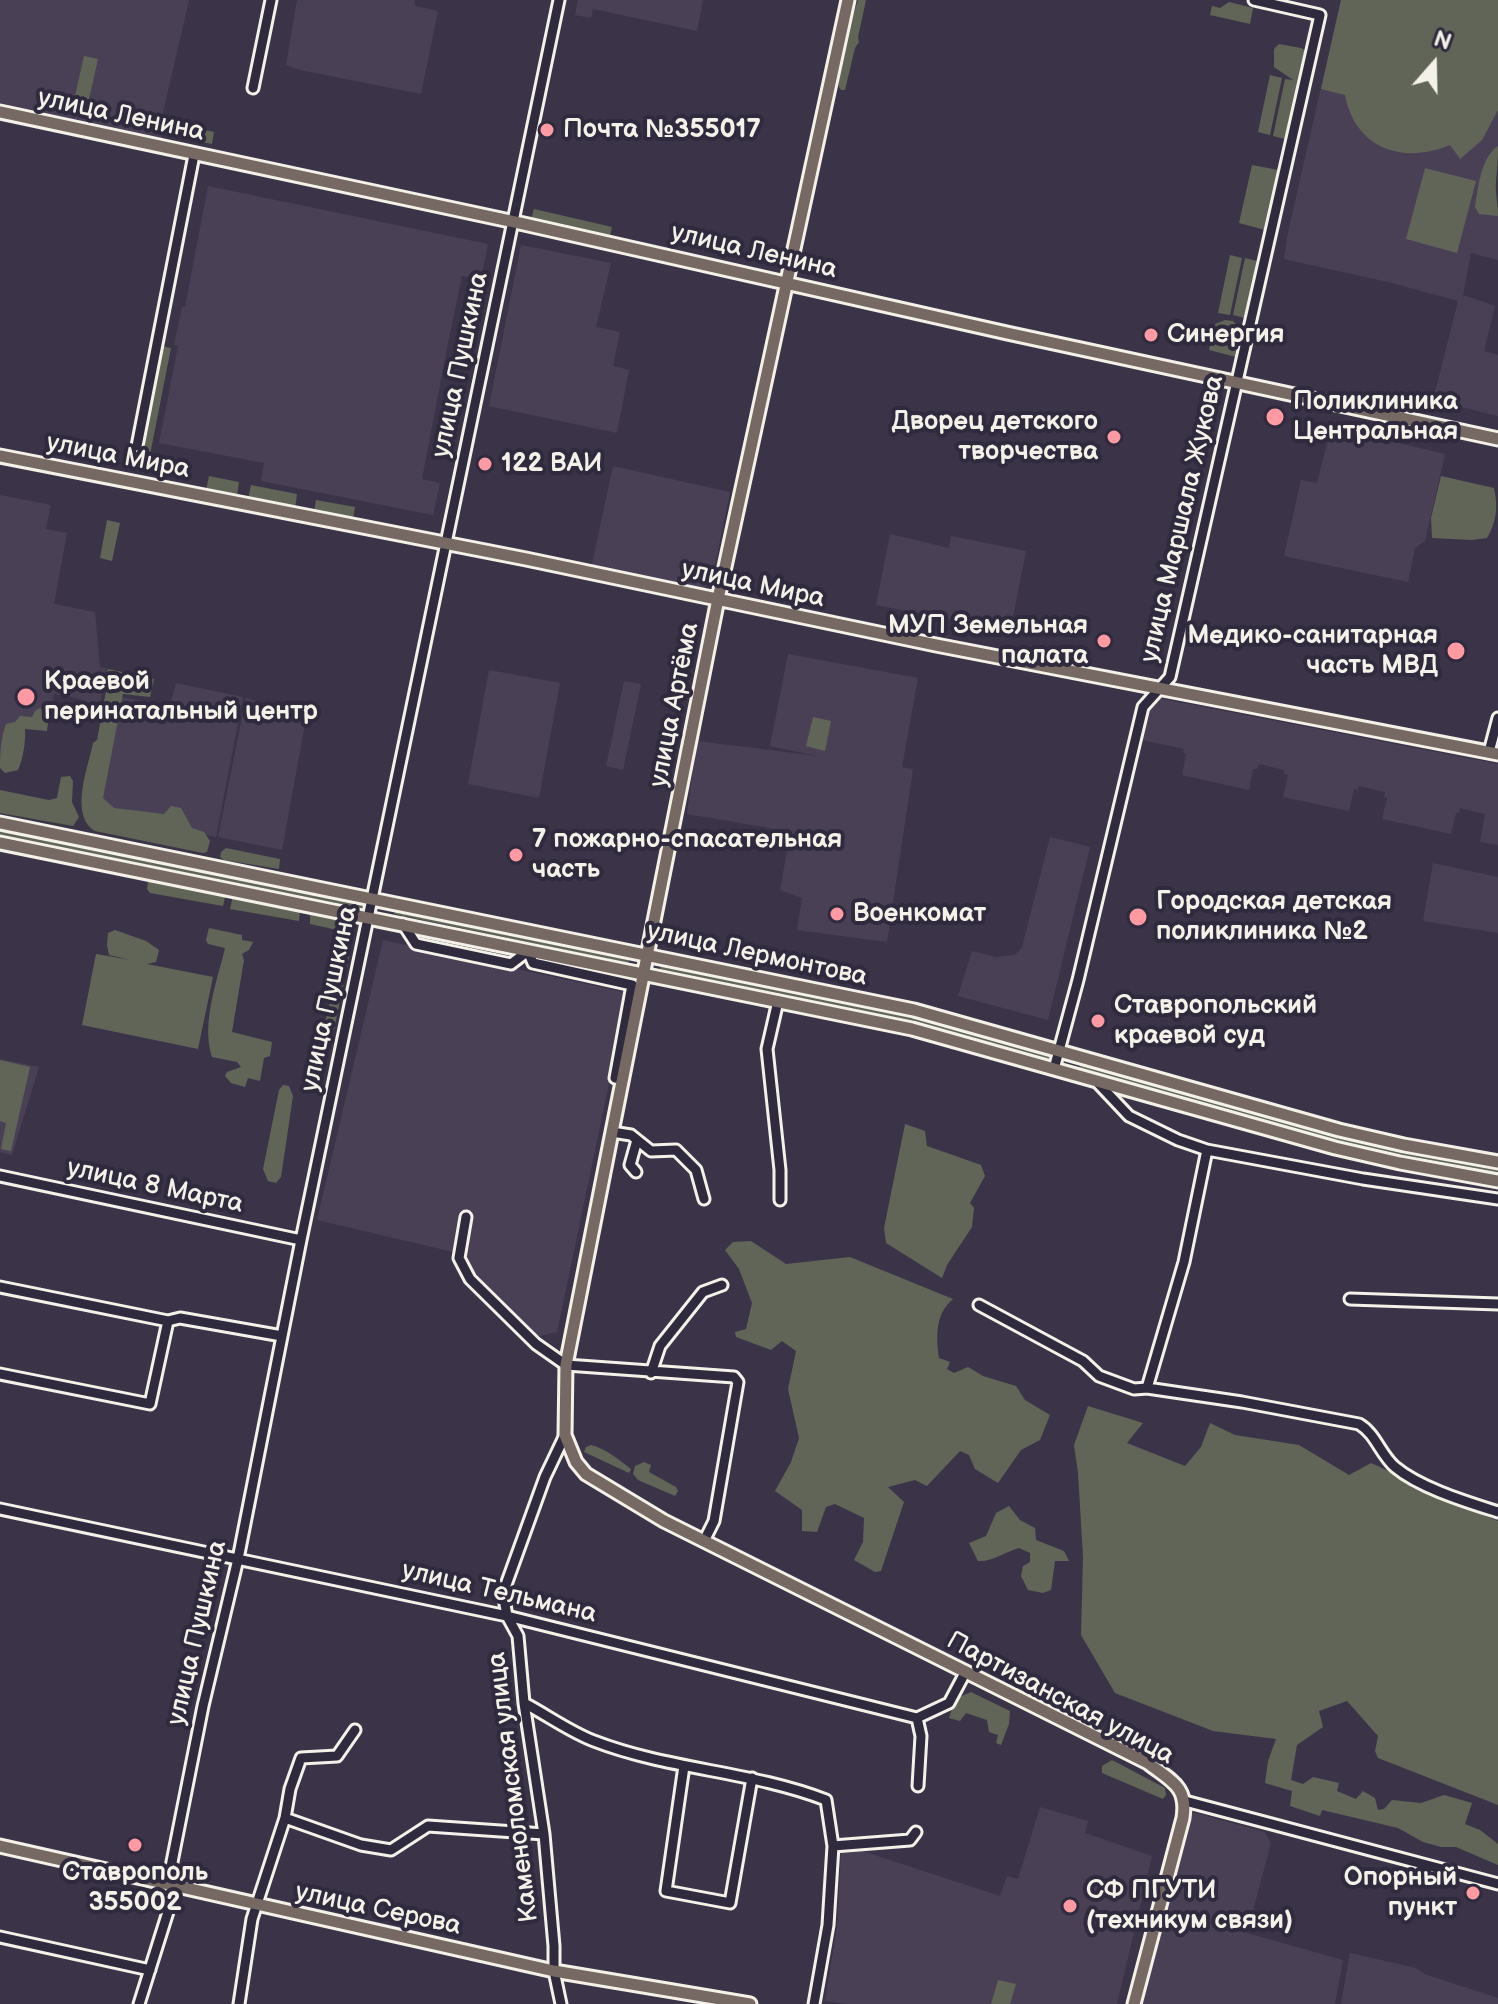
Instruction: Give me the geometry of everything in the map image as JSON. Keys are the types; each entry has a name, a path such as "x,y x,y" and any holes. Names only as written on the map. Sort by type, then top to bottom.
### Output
{"main road":[{"name":"улица Артёма","path":"564,1422 566,1365 622,1079 718,599 848,0"},
{"name":"улица Ленина","path":"0,112 787,281 1007,333 1498,439"},
{"name":"улица Мира","path":"0,456 936,645 1494,753"},
{"name":"улица Лермонтова","path":"0,823 914,1010 1372,1138 1498,1162"},
{"name":"улица Лермонтова","path":"0,843 912,1029 1368,1156 1498,1181"},
{"name":"Партизанская улица","path":"564,1422 565,1435 576,1462 600,1484 704,1541 1148,1763 1178,1785 1185,1801"},
{"path":"1134,2004 1185,1801"},
{"name":"улица Серова","path":"0,1846 554,1971 750,2004"}],"street":[{"path":"253,88 271,0"},
{"name":"улица Пушкина","path":"139,2004 173,1896 171,1867 203,1706 238,1559 301,1240 559,0"},
{"name":"улица Маршала Жукова","path":"1054,1069 1143,707 1170,677 1320,15 1254,0"},
{"path":"137,446 194,155"},
{"path":"1494,753 1498,718"},
{"path":"528,951 533,963 632,985 615,1078 622,1079"},
{"path":"778,1001 767,1049 780,1170 780,1200"},
{"path":"1096,1081 1129,1116 1164,1134 1207,1150 1363,1179 1498,1199"},
{"path":"612,1132 631,1135 651,1151 676,1150 696,1170 704,1199"},
{"path":"636,1172 630,1165 637,1140"},
{"path":"1147,1388 1184,1262 1207,1150"},
{"name":"улица 8 Марта","path":"0,1176 301,1240"},
{"path":"466,1217 459,1258 470,1279 536,1344 566,1365 734,1377 738,1382 714,1521 704,1541"},
{"path":"651,1373 660,1346 703,1292 722,1285"},
{"path":"0,1287 168,1321 180,1318 282,1336"},
{"path":"1350,1299 1498,1304"},
{"path":"979,1305 1083,1361 1099,1376 1134,1389 1147,1388 1242,1402 1359,1424 1368,1430 1396,1468 1417,1481 1498,1512"},
{"path":"0,1374 150,1404 168,1321"},
{"name":"Каменоломская улица","path":"561,2004 554,1971 544,1834 524,1703 518,1636 507,1616 503,1593 545,1477 565,1435"},
{"name":"улица Тельмана","path":"0,1509 507,1616 917,1718"},
{"path":"918,1786 921,1736 917,1718 949,1703 965,1673"},
{"path":"524,1703 591,1740 684,1766 794,1788 826,1800 833,1846 828,1925 814,2004"},
{"path":"239,2004 252,1919 301,1758 337,1756 355,1730"},
{"path":"684,1766 666,1891 730,1903 752,1778"},
{"name":"Партизанская улица","path":"1185,1801 1498,1884"},
{"path":"285,1818 361,1845 391,1850 428,1826 544,1834"},
{"path":"833,1846 910,1840 916,1832"},
{"path":"0,1937 150,1970"}],"shaded area":[{"path":"0,0 189,0 162,117 162,141 0,103"},
{"path":"297,0 415,0 415,6 438,11 421,94 286,65"},
{"path":"578,0 703,0 697,31 593,9 591,18 575,15"},
{"path":"1341,0 1498,0 1498,147 1484,203 1498,207 1498,260 1471,253 1463,295 1495,306 1484,351 1498,355 1498,416 1433,400 1458,301 1284,259"},
{"path":"208,186 488,244 481,279 462,276 448,343 422,479 440,483 433,515 261,481 264,463 159,443 178,346 174,345 182,307 185,307"},
{"path":"521,245 611,263 596,327 620,332 613,366 629,370 617,433 489,406"},
{"path":"1331,427 1445,454 1425,541 1415,548 1408,582 1284,556 1301,480 1317,483"},
{"path":"613,466 730,492 711,585 700,589 591,569"},
{"path":"0,495 51,505 46,529 67,533 54,604 95,612 100,667 106,668 97,723 77,719 81,699 54,694 46,729 25,726 0,755"},
{"path":"890,534 949,548 951,536 1026,551 1010,631 876,605"},
{"path":"788,654 918,678 902,767 913,769 887,942 797,930 802,898 780,890 787,851 780,837 770,828 687,814 697,741 818,756 770,746"},
{"path":"489,670 560,683 539,798 468,784"},
{"path":"624,681 641,684 623,770 606,766"},
{"path":"176,683 243,697 216,837 91,810 113,696 170,705"},
{"path":"246,698 306,718 282,850 218,837"},
{"path":"1157,698 1498,764 1498,845 1480,842 1485,814 1460,808 1451,834 1382,819 1387,798 1384,797 1385,792 1359,786 1358,790 1354,789 1349,811 1283,797 1288,775 1284,774 1284,770 1259,764 1257,769 1253,769 1249,790 1182,775 1184,749 1137,739 1145,710"},
{"path":"1050,837 1090,847 1048,1020 958,996 972,951 996,957 1015,955 1022,947"},
{"path":"1433,863 1498,877 1498,933 1423,921"},
{"path":"383,940 628,993 557,1332 536,1337 473,1275 462,1254 317,1220"},
{"path":"0,1059 39,1067 12,1155 0,1152"},
{"path":"1040,1807 1088,1821 1085,1833 1152,1856 1117,2004 848,2004 825,2001 837,1927 841,1851 862,1851 1000,1896 1007,1876 1018,1879"},
{"path":"1195,1813 1265,1832 1271,1843 1247,1933 1343,1960 1335,2004 1142,2004 1189,1817"},
{"path":"1350,1953 1416,1968 1424,1974 1498,1998 1498,2004 1341,2004"}],"green space":[{"path":"858,0 866,0 859,42 845,90 841,90 839,80 848,31"},
{"path":"1341,0 1498,0 1498,110 1482,140 1460,159 1450,145 1432,151 1398,152 1370,139 1350,113 1345,95 1321,89"},
{"path":"1229,2 1253,8 1250,24 1210,15 1212,6 1220,8"},
{"path":"1279,44 1301,48 1306,51 1307,57 1303,61 1305,71 1302,82 1298,81 1285,139 1273,136 1285,79 1293,80 1274,67 1274,49"},
{"path":"84,56 98,59 89,99 75,96"},
{"path":"1270,75 1282,78 1270,135 1258,132"},
{"path":"163,120 214,132 212,144 176,137"},
{"path":"1498,146 1498,216 1479,214 1475,207 1481,174 1492,151"},
{"path":"1252,165 1278,170 1265,230 1239,223"},
{"path":"1425,168 1476,181 1457,253 1406,239"},
{"path":"534,209 612,227 610,236 531,220"},
{"path":"1230,255 1242,258 1230,315 1218,313"},
{"path":"1245,258 1257,261 1245,318 1233,315"},
{"path":"1233,321 1242,330 1236,357 1209,350 1215,324"},
{"path":"162,346 171,348 150,455 140,453"},
{"path":"209,476 239,482 237,496 206,490"},
{"path":"1441,476 1494,488 1496,513 1487,538 1432,538 1431,518"},
{"path":"251,485 297,494 295,509 248,499"},
{"path":"316,500 355,507 353,519 314,512"},
{"path":"107,520 120,523 112,561 100,558"},
{"path":"108,669 154,679 150,697 123,694 103,798 114,808 164,814 171,806 181,808 192,828 204,832 210,841 207,852 95,831 87,824 83,814 82,790 93,743 97,740 106,691 98,685"},
{"path":"40,708 49,714 47,731 25,729 24,750 18,770 5,773 0,768 0,762 6,724 15,722 20,716 32,717"},
{"path":"813,717 831,721 825,751 806,746"},
{"path":"70,776 73,781 72,802 79,817 73,826 0,813 0,790 49,800 57,798 61,777"},
{"path":"0,831 367,905 366,909 0,835"},
{"path":"226,848 280,859 279,869 224,860 220,857"},
{"path":"148,881 223,893 223,906 150,893"},
{"path":"233,895 300,909 299,921 230,909"},
{"path":"313,911 345,918 345,929 342,931 310,924 310,913"},
{"path":"395,911 629,960 628,963 394,914"},
{"path":"209,928 242,935 242,940 253,942 249,950 242,954 244,960 232,1032 272,1042 270,1056 264,1058 260,1081 248,1078 245,1087 231,1083 225,1076 227,1072 241,1067 237,1062 212,1057 209,1044 209,1017 225,948 208,944"},
{"path":"115,930 146,941 159,950 156,962 147,964 213,977 198,1049 82,1025 96,954 131,960 109,955 108,933"},
{"path":"347,953 349,957 332,1039 329,1040 322,1037 339,961"},
{"path":"661,965 914,1018 1051,1056 1052,1060 913,1021 660,969"},
{"path":"0,1060 30,1067 11,1151 1,1149 6,1123 0,1121"},
{"path":"1080,1064 1340,1136 1498,1169 1498,1174 1392,1154 1287,1128 1079,1069"},
{"path":"283,1085 289,1086 293,1096 281,1177 276,1183 268,1181 263,1169 279,1090"},
{"path":"905,1124 925,1131 927,1146 981,1165 985,1176 970,1203 974,1208 972,1227 942,1278 886,1243 884,1228"},
{"path":"751,1241 786,1264 850,1257 953,1299 943,1312 937,1334 939,1358 950,1362 947,1369 954,1373 968,1367 983,1376 1016,1386 1025,1400 1050,1415 1040,1440 1021,1450 998,1483 975,1469 969,1455 960,1451 927,1486 915,1480 888,1487 904,1502 881,1571 875,1572 854,1560 863,1542 864,1518 835,1504 826,1507 817,1532 802,1531 802,1510 775,1491 791,1462 799,1438 788,1389 796,1351 782,1341 771,1350 736,1337 735,1332 746,1329 752,1303 739,1269 725,1250 733,1242"},
{"path":"1088,1406 1143,1423 1127,1443 1185,1466 1201,1447 1210,1423 1235,1435 1299,1445 1349,1475 1371,1463 1498,1521 1498,1805 1378,1758 1375,1751 1378,1736 1347,1701 1319,1711 1323,1727 1297,1745 1291,1780 1303,1784 1313,1777 1339,1783 1337,1791 1356,1799 1363,1791 1375,1798 1378,1810 1384,1809 1392,1800 1421,1803 1444,1795 1472,1803 1465,1824 1480,1830 1498,1844 1498,1865 1456,1847 1423,1842 1398,1828 1322,1810 1320,1816 1290,1806 1292,1791 1265,1783 1268,1761 1276,1739 1213,1731 1115,1693 1081,1635 1083,1557 1074,1445"},
{"path":"591,1445 631,1469 629,1473 584,1452"},
{"path":"644,1462 651,1465 649,1472 676,1487 678,1491 675,1496 638,1480 633,1474 635,1466"},
{"path":"1009,1506 1020,1520 1035,1528 1036,1540 1064,1551 1069,1561 1055,1561 1051,1590 1043,1593 1028,1590 1021,1576 1023,1566 1030,1562 1030,1553 1019,1548 978,1561 969,1543 986,1536 996,1513"},
{"path":"971,1692 1010,1711 1001,1745 996,1743 998,1735 989,1732 987,1720 966,1713 960,1721 949,1718 955,1701"},
{"path":"1112,1760 1165,1788 1166,1795 1163,1799 1102,1773 1102,1766"},
{"path":"998,1980 1016,1984 1010,2004 991,2004"}],"place":[{"name":"Почта №355017","path":"547,130"},
{"name":"Синергия","path":"1151,335"},
{"name":"Поликлиника Центральная","path":"1275,417"},
{"name":"Дворец детского творчества","path":"1114,437"},
{"name":"122 ВАИ","path":"485,464"},
{"name":"МУП Земельная палата","path":"1104,641"},
{"name":"Медико-санитарная часть МВД","path":"1456,651"},
{"name":"Краевой перинатальный центр","path":"26,697"},
{"name":"7 пожарно-спасательная часть","path":"516,855"},
{"name":"Военкомат","path":"837,914"},
{"name":"Городская детская поликлиника №2","path":"1138,917"},
{"name":"Ставропольский краевой суд","path":"1098,1021"},
{"name":"Ставрополь 355002","path":"135,1845"},
{"name":"Опорный пункт","path":"1473,1893"},
{"name":"СФ ПГУТИ (техникум связи)","path":"1070,1906"}]}
